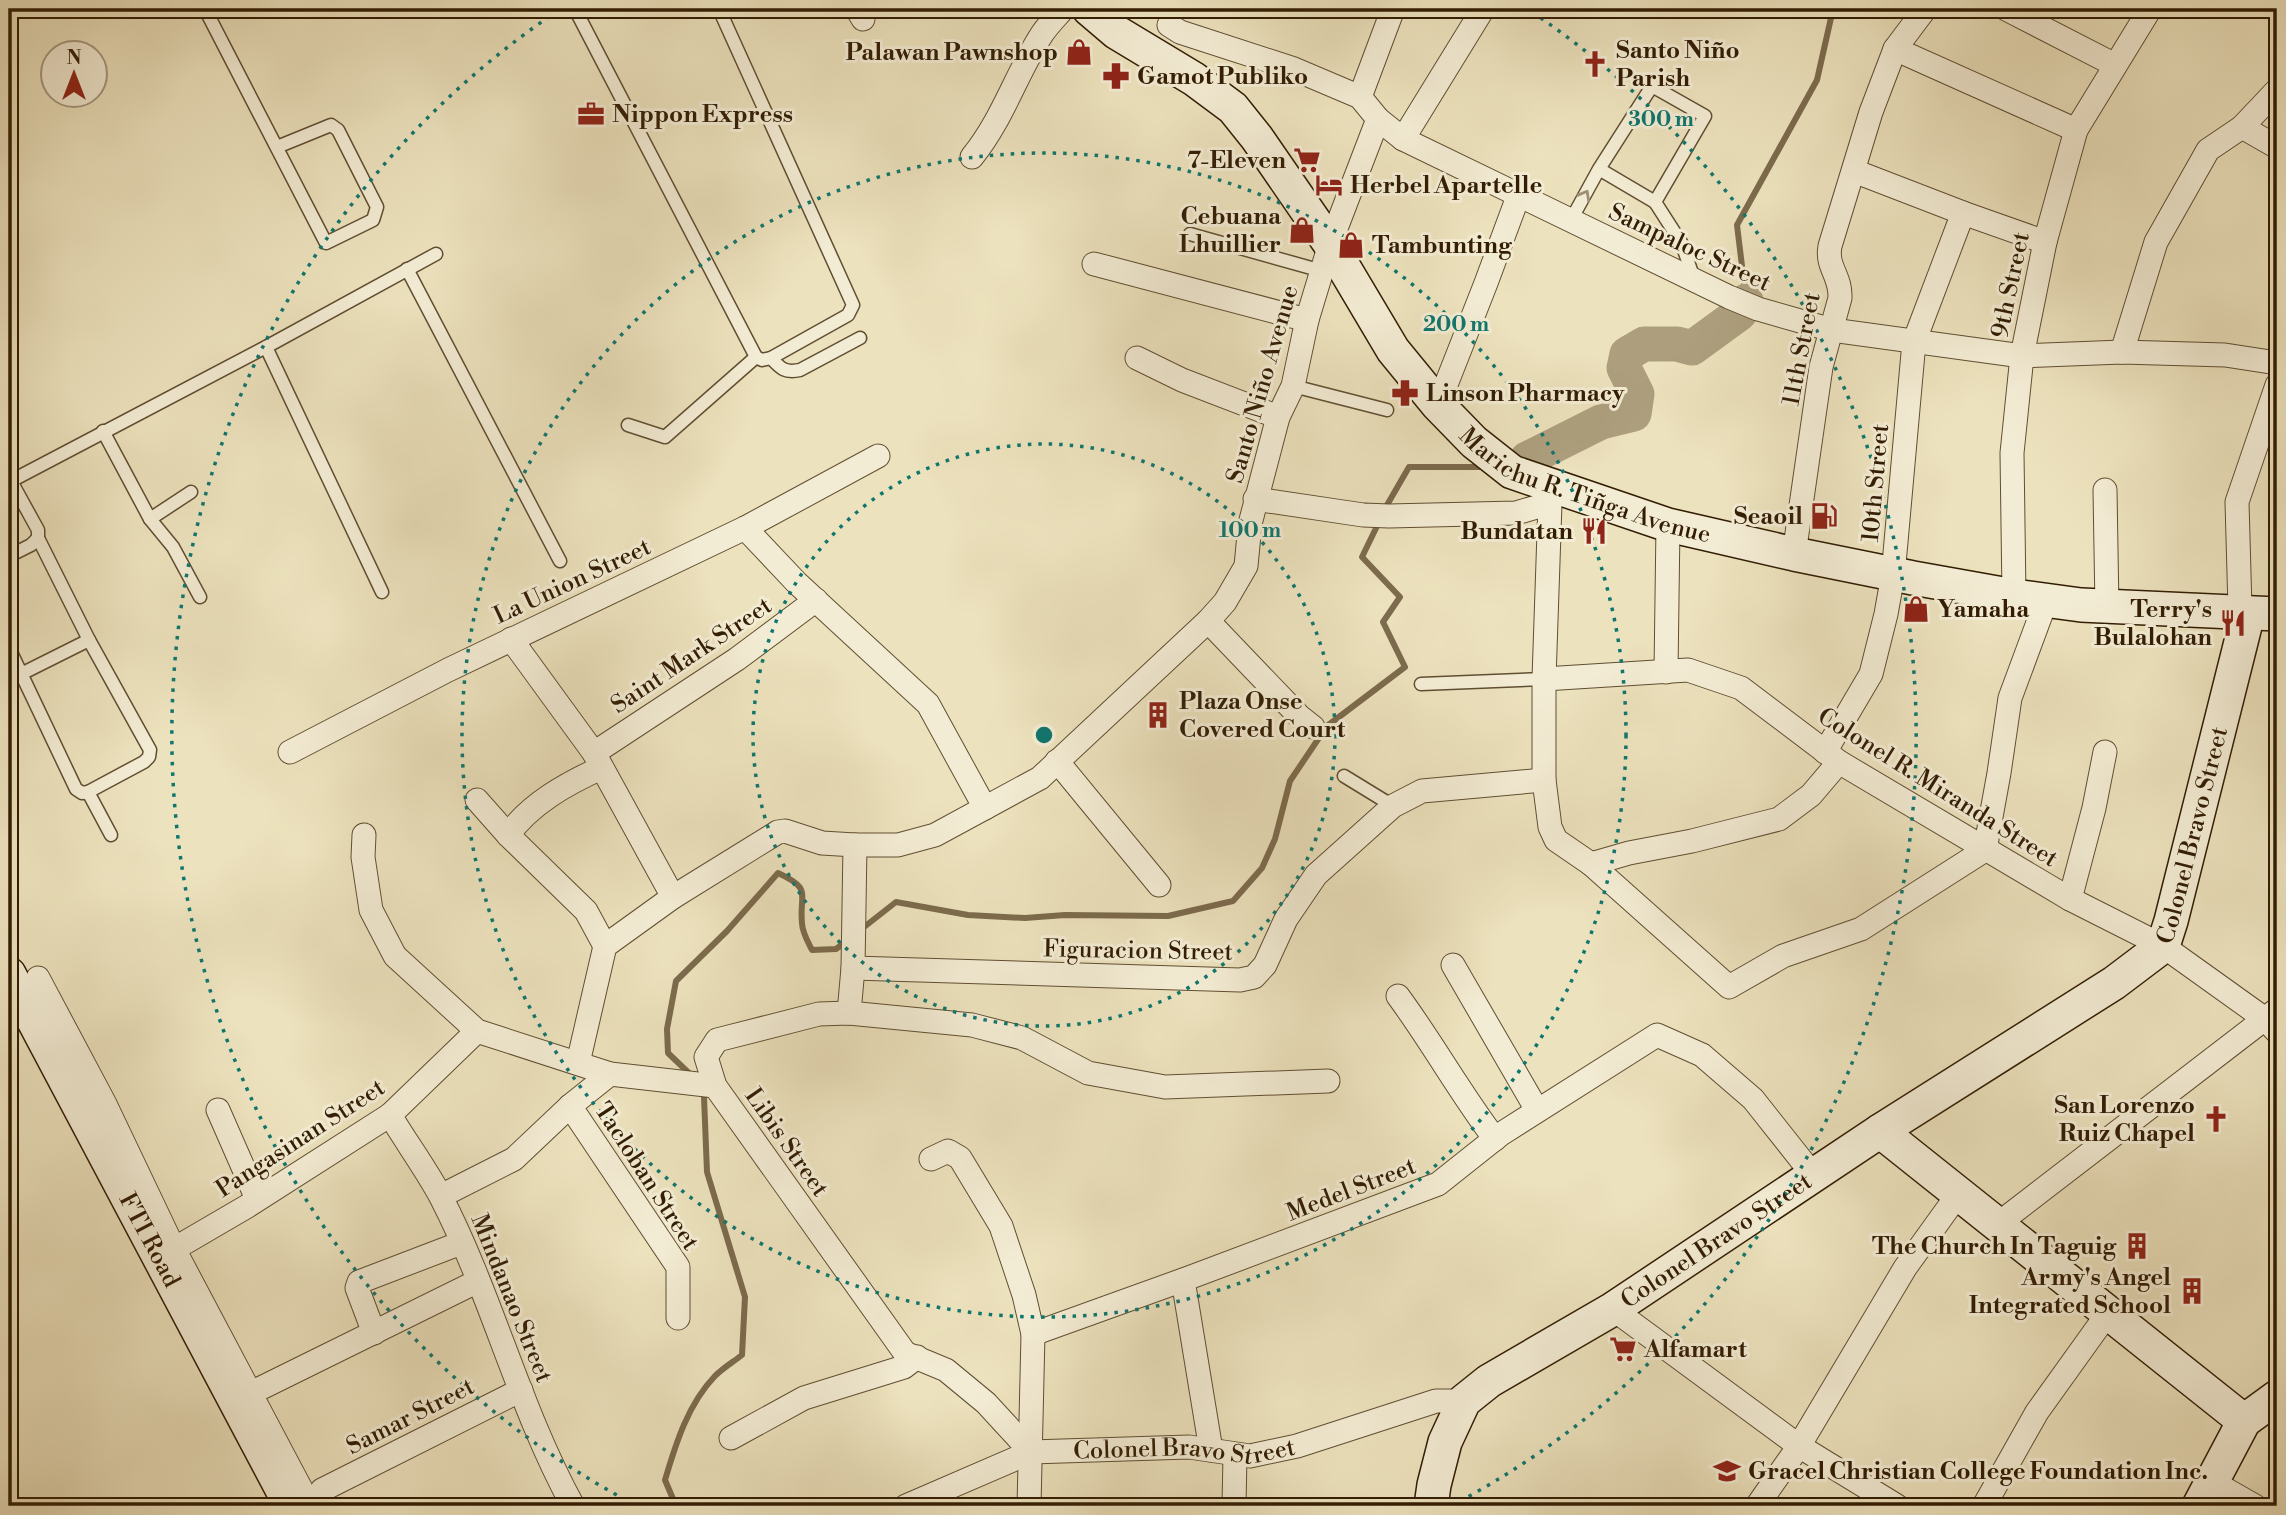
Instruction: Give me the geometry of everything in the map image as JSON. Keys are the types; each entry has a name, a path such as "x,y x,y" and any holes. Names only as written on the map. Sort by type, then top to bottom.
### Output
{"main road":[{"name":"Marichu R. Tiñga Avenue","path":"1089,9 1116,32 1194,79 1233,108 1257,138 1326,257 1392,350 1438,405 1474,442 1512,472 1552,494 1668,525 1794,554 2014,596 2107,608 2255,612"},
{"name":"Colonel Bravo Street","path":"1464,1401 1489,1381 1613,1309 1880,1130 2114,983 2163,946 2255,612"},
{"name":"FTI Road","path":"23,976 291,1506"},
{"path":"1880,1130 2244,1421"},
{"path":"2205,1494 2244,1421 2277,1397"},
{"path":"1431,1506 1445,1442 1464,1401"}],"street":[{"path":"972,157 993,128 1042,34 1063,9"},
{"path":"1360,97 1393,9"},
{"path":"1403,139 1483,9"},
{"name":"11th Street","path":"1794,554 1821,367 1840,298 1840,287 1828,257 1871,112 1895,49 1925,9"},
{"path":"2006,9 2115,65"},
{"name":"9th Street","path":"2014,596 2012,453 2022,356 2045,242 2076,130 2150,9"},
{"path":"1152,54 1174,17"},
{"name":"Sampaloc Street","path":"1174,17 1180,32 1294,69 1360,97 1378,119 1403,139 1758,309 1832,330 2022,356 2122,352 2225,355 2277,363"},
{"path":"1895,49 2076,130"},
{"path":"2122,352 2156,242 2208,150 2242,127 2277,90"},
{"name":"Santo Niño Avenue","path":"604,946 673,897 778,832 785,831 822,843 855,845 898,845 935,835 1040,778 1208,621 1225,602 1247,566 1255,499 1278,417 1293,386 1307,320 1326,257 1378,119"},
{"path":"2242,127 2277,147"},
{"path":"1854,172 2045,242"},
{"path":"1438,405 1518,194"},
{"name":"10th Street","path":"1591,864 1779,819 1811,795 1871,674 1893,575 1914,342 1963,213"},
{"path":"1094,264 1307,320"},
{"path":"1137,358 1182,380 1278,417"},
{"path":"2255,612 2237,502 2277,385"},
{"name":"La Union Street","path":"289,752 511,639 745,528 877,456"},
{"path":"2105,490 2107,608"},
{"path":"1255,499 1363,515 1389,516 1516,513 1552,494"},
{"path":"1552,494 1544,680 1544,780 1550,827 1556,840 1591,864 1729,987 1783,956 1861,929 1985,850 2010,698 2046,601"},
{"path":"1666,672 1668,525"},
{"path":"745,528 816,600 928,704 985,808"},
{"name":"Saint Mark Street","path":"508,835 527,812 816,600"},
{"path":"1208,621 1299,716 1313,727"},
{"path":"511,639 597,760 673,897"},
{"name":"Colonel R. Miranda Street","path":"1544,680 1688,670 1741,688 1832,757 2070,899 2163,946 2273,1020"},
{"path":"2070,899 2094,808 2105,752"},
{"path":"1057,761 1159,885"},
{"name":"Figuracion Street","path":"853,946 1240,980 1254,977 1265,965 1286,919 1316,875 1394,806 1422,791 1544,780"},
{"path":"477,800 508,835 586,911 604,946 578,1063"},
{"name":"Libis Street","path":"364,835 363,857 371,910 394,956 477,1031 610,1074 715,1086 905,1353 946,1370 986,1403 1031,1452"},
{"path":"849,1013 855,845"},
{"path":"1453,965 1537,1110"},
{"path":"23,976 105,1104 174,1249 251,1393 316,1498"},
{"path":"1398,996 1474,1112 1495,1139"},
{"path":"715,1086 706,1056 717,1040 819,1014 849,1013 972,1025 1022,1038 1087,1073 1165,1087 1328,1081"},
{"path":"1998,1224 2273,1020"},
{"name":"Pangasinan Street","path":"174,1249 390,1115 477,1031"},
{"name":"Medel Street","path":"1033,1334 1438,1184 1537,1110 1657,1035 1703,1055 1753,1099 1814,1176"},
{"path":"441,1196 514,1160 570,1106 610,1074"},
{"name":"Tacloban Street","path":"570,1106 678,1267 678,1318"},
{"path":"218,1110 257,1199"},
{"name":"Mindanao Street","path":"390,1115 441,1196 478,1281 551,1467 573,1506"},
{"path":"931,1158 948,1151 960,1158 1001,1226 1024,1295 1033,1334 1029,1506"},
{"path":"1757,1506 1799,1446 1905,1268 1959,1193"},
{"path":"374,1333 357,1288 359,1282 461,1243"},
{"path":"1184,1280 1211,1450"},
{"path":"251,1393 478,1281"},
{"path":"1613,1309 1799,1446 1897,1506"},
{"path":"1984,1506 2037,1412 2108,1313"},
{"path":"732,1438 804,1398 904,1367 917,1357"},
{"name":"Samar Street","path":"316,1498 522,1390"},
{"name":"Colonel Bravo Street","path":"906,1506 1031,1452 1189,1447 1250,1456 1297,1446 1436,1401 1464,1401"},
{"path":"1234,1506 1235,1455"},
{"path":"2205,1494 2255,1506"}],"lane":[{"path":"205,9 326,243 373,220 377,208 338,130 331,125 277,147"},
{"path":"575,9 756,357 762,360 771,358 848,315 853,305 719,9"},
{"path":"1571,220 1599,169 1652,86 1705,116 1655,202"},
{"path":"1599,169 1655,202 1682,244 1694,280"},
{"path":"1190,234 1326,257"},
{"path":"9,649 76,789 82,793 88,792 149,757 150,750 89,640 38,538 37,530 10,481 266,347 436,254"},
{"path":"407,269 560,561"},
{"path":"771,358 781,370 800,370 860,338"},
{"path":"266,347 382,592"},
{"path":"628,425 665,437 756,357"},
{"path":"1293,386 1387,411"},
{"path":"103,431 150,519 173,547 200,597"},
{"path":"150,519 191,492"},
{"path":"9,556 31,545 38,538"},
{"path":"21,674 89,640"},
{"path":"1421,684 1544,680"},
{"path":"1344,776 1394,806"},
{"path":"88,792 111,835"}],"waterway":[{"path":"1746,299 1737,225 1817,80 1833,9"},
{"path":"1527,459 1601,422 1634,414 1637,394 1624,368 1627,354 1644,344 1677,344 1692,348 1740,313 1746,301"},
{"path":"1383,512 1409,467 1482,467"},
{"path":"859,931 896,902 968,915 1025,918 1065,915 1168,916 1233,901 1262,868 1275,839 1290,781 1327,726 1405,667 1383,622 1400,597 1362,557 1379,522"},
{"path":"693,1077 668,1053 667,1029 676,981 727,931 778,873 800,888 802,926 812,950 836,949 848,940"},
{"path":"676,1506 665,1480 690,1411 718,1373 742,1355 745,1297 707,1172 704,1097"}],"place":[{"name":"Palawan Pawnshop","path":"1079,52"},
{"name":"Santo Niño Parish","path":"1595,64"},
{"name":"Gamot Publiko","path":"1116,76"},
{"name":"Nippon Express","path":"591,114"},
{"name":"7-Eleven","path":"1307,160"},
{"name":"Herbel Apartelle","path":"1329,185"},
{"name":"Cebuana Lhuillier","path":"1302,230"},
{"name":"Tambunting","path":"1351,245"},
{"name":"Linson Pharmacy","path":"1405,393"},
{"name":"Seaoil","path":"1824,516"},
{"name":"Bundatan","path":"1594,531"},
{"name":"Yamaha","path":"1916,609"},
{"name":"Terry's Bulalohan","path":"2233,623"},
{"name":"Plaza Onse Covered Court","path":"1158,715"},
{"name":"San Lorenzo Ruiz Chapel","path":"2216,1119"},
{"name":"The Church In Taguig","path":"2137,1246"},
{"name":"Army's Angel Integrated School","path":"2192,1291"},
{"name":"Alfamart","path":"1623,1349"},
{"name":"Gracel Christian College Foundation Inc.","path":"1727,1471"}]}
